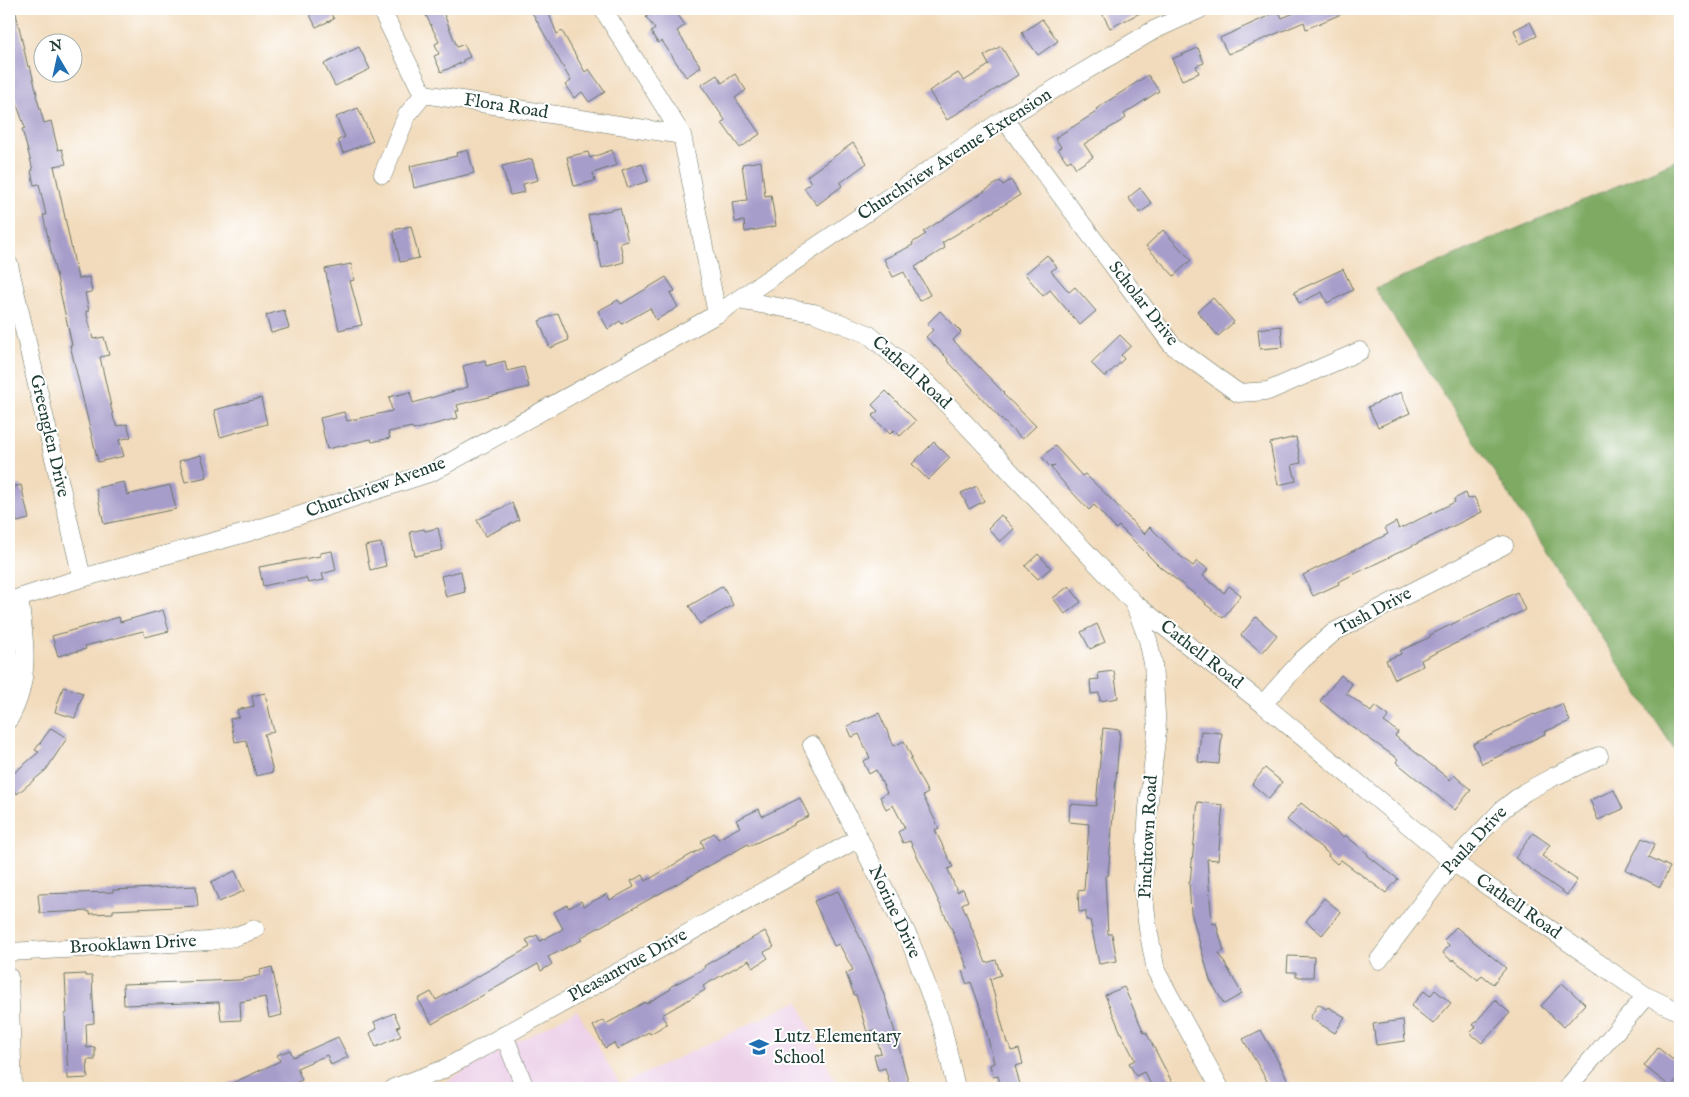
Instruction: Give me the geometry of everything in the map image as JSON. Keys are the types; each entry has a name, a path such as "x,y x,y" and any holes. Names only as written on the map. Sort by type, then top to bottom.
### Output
{"street":[{"path":"381,9 424,94 407,115 383,174"},
{"path":"603,9 682,135 717,314"},
{"name":"Churchview Avenue Extension","path":"717,314 1004,120 1154,30 1200,9"},
{"name":"Flora Road","path":"424,94 682,135"},
{"name":"Scholar Drive","path":"1004,120 1172,345 1238,393 1268,391 1360,352"},
{"name":"Greenglen Drive","path":"9,265 82,578"},
{"name":"Cathell Road","path":"737,300 814,313 868,334 928,384 1134,603 1263,704 1453,862 1646,996 1680,1012"},
{"name":"Churchview Avenue","path":"14,600 82,578 249,532 432,472 717,314"},
{"name":"Tush Drive","path":"1263,704 1302,660 1334,632 1504,545"},
{"path":"9,719 18,704 25,668 24,636 14,600"},
{"name":"Pinchtown Road","path":"1134,603 1150,648 1153,663 1157,731 1148,808 1143,889 1148,929 1156,971 1220,1088"},
{"name":"Norine Drive","path":"812,745 909,938 942,1026 956,1088"},
{"name":"Paula Drive","path":"1378,960 1453,862 1503,809 1524,792 1600,756"},
{"name":"Pleasantvue Drive","path":"394,1088 442,1070 860,838"},
{"name":"Brooklawn Drive","path":"9,952 210,941 234,938 255,929"},
{"path":"9,977 13,1088"},
{"path":"1567,1088 1646,996"},
{"path":"504,1036 525,1088"}],"shaded area":[{"name":"Lutz Elementary School","path":"798,1001 838,1088 441,1088 439,1085 577,1010 620,1085"}],"green space":[{"path":"1680,159 1680,758 1375,289"}],"building":[{"path":"9,9 15,9 28,67 30,66 32,82 34,82 44,123 51,121 58,150 62,149 66,164 54,166 78,279 89,277 92,292 85,293 89,311 86,311 93,339 104,337 109,355 100,357 114,420 117,426 127,424 131,437 119,440 124,456 98,462 70,345 72,345 43,215 46,215 39,184 34,185 31,171 33,170 22,129 25,128 10,84 12,84 9,69"},
{"path":"307,9 328,9 334,19 316,27"},
{"path":"423,9 442,9 457,47 464,44 470,57 441,72 434,56 439,54 435,44 439,42"},
{"path":"530,9 547,9 557,34 562,31 585,72 589,69 605,92 589,102 582,92 574,98 565,85 571,81"},
{"path":"658,9 674,9 685,25 677,31 701,67 686,77 662,41 658,43 651,32 655,29 646,17"},
{"path":"1111,9 1148,9 1110,28 1102,13"},
{"path":"1298,9 1353,9 1306,29 1304,22 1228,54 1220,38 1279,11 1282,18 1299,11"},
{"path":"1042,19 1058,41 1038,55 1022,33"},
{"path":"1530,22 1537,36 1520,44 1514,30"},
{"path":"1001,46 1018,75 947,120 929,91 958,73 964,81 989,65 984,56"},
{"path":"359,47 370,69 335,86 324,64"},
{"path":"1198,48 1204,63 1196,66 1199,73 1182,80 1172,59"},
{"path":"735,74 746,90 735,98 760,134 740,148 722,123 725,120 701,85 717,75 722,83"},
{"path":"1148,75 1159,91 1124,114 1126,118 1084,144 1093,157 1076,168 1071,160 1067,162 1058,149 1061,147 1055,138 1098,111 1096,109"},
{"path":"358,108 373,141 343,153 338,140 345,137 336,117"},
{"path":"853,143 867,163 840,183 842,186 817,205 804,188 811,183 807,176"},
{"path":"468,150 474,173 414,188 410,166 457,156 456,153"},
{"path":"612,150 617,165 593,173 595,181 574,186 567,157 588,152 590,158"},
{"path":"532,159 538,180 523,184 525,192 510,195 502,166"},
{"path":"761,161 765,196 771,195 776,226 745,232 744,221 735,222 732,202 747,200 742,164"},
{"path":"642,163 648,181 628,188 622,170"},
{"path":"1011,180 1020,195 942,243 945,248 915,267 930,295 919,301 904,272 893,277 884,259 913,245 912,243 926,234 923,232 1000,181 1003,185"},
{"path":"1140,188 1152,204 1140,213 1128,198"},
{"path":"620,208 628,241 620,243 624,262 602,268 588,215"},
{"path":"411,226 419,258 400,262 393,230"},
{"path":"1163,230 1191,260 1174,276 1146,246"},
{"path":"1047,255 1057,267 1051,271 1069,292 1075,287 1096,311 1080,325 1050,290 1043,296 1025,274"},
{"path":"351,264 354,280 350,281 362,325 339,330 325,269"},
{"path":"1343,269 1353,290 1327,303 1322,292 1299,303 1294,292"},
{"path":"666,277 675,291 670,293 678,307 656,320 650,308 622,324 620,321 608,329 598,311 618,300 621,304"},
{"path":"1213,298 1234,322 1218,336 1197,311"},
{"path":"284,310 289,328 271,333 266,315"},
{"path":"940,311 961,332 953,340 1003,394 1036,426 1022,439 998,416 926,337 933,330 927,324"},
{"path":"558,313 569,340 550,348 539,321"},
{"path":"1281,326 1283,347 1260,349 1258,329"},
{"path":"1120,335 1131,346 1121,355 1124,359 1105,377 1091,363"},
{"path":"485,360 486,366 505,361 507,371 524,367 529,387 457,405 459,411 456,411 458,418 413,430 412,427 388,432 390,438 372,442 371,439 327,449 320,418 344,412 347,421 392,411 389,397 410,392 413,403 468,387 463,366"},
{"path":"886,391 916,421 900,436 894,430 890,434 872,416 878,411 872,405"},
{"path":"1401,392 1410,413 1378,427 1368,407"},
{"path":"261,398 267,424 220,437 214,410"},
{"path":"1296,437 1301,463 1292,465 1296,481 1278,485 1270,443"},
{"path":"934,442 950,458 928,480 912,464"},
{"path":"1055,446 1082,476 1085,474 1144,534 1150,527 1174,551 1193,566 1197,561 1208,569 1203,576 1224,593 1229,586 1241,595 1223,618 1159,566 1119,526 1116,529 1094,505 1089,510 1051,468 1055,465 1050,467 1042,457"},
{"path":"201,455 207,477 185,482 179,461"},
{"path":"124,482 127,495 170,485 176,509 104,524 96,488"},
{"path":"21,485 29,519 17,522 16,518 9,520 9,488"},
{"path":"977,486 984,501 969,509 961,493"},
{"path":"1466,493 1468,499 1474,497 1482,512 1313,596 1303,575 1388,534 1385,528 1396,522 1399,529 1455,502 1454,499"},
{"path":"512,503 519,520 485,536 477,520"},
{"path":"1001,515 1014,529 1000,542 988,528"},
{"path":"438,528 443,550 415,556 410,532"},
{"path":"381,543 386,566 370,570 365,546"},
{"path":"332,551 336,570 322,574 324,580 308,583 306,578 263,586 259,567 320,556 320,553"},
{"path":"1038,554 1051,568 1038,579 1025,566"},
{"path":"461,571 465,592 446,597 441,576"},
{"path":"723,586 733,605 700,624 689,606"},
{"path":"1069,586 1081,602 1065,614 1053,598"},
{"path":"1517,592 1525,610 1421,660 1423,666 1395,679 1386,660 1401,654 1400,651 1430,637 1430,635"},
{"path":"163,610 169,631 145,637 143,631 85,646 86,649 58,656 52,636 119,617 120,622"},
{"path":"1256,617 1277,635 1262,653 1241,635"},
{"path":"1097,624 1105,642 1090,649 1081,632"},
{"path":"1114,671 1118,698 1100,701 1099,693 1091,694 1090,680 1099,679 1098,673"},
{"path":"1341,675 1352,684 1346,693 1371,712 1375,706 1389,716 1384,722 1398,732 1395,736 1450,780 1454,775 1471,790 1455,810 1396,762 1398,759 1343,720 1320,701"},
{"path":"63,687 83,693 75,718 55,712"},
{"path":"265,693 274,732 264,734 273,772 256,776 246,740 235,742 230,719 239,717 237,710 254,706 252,696"},
{"path":"1562,704 1570,721 1544,732 1545,734 1482,764 1473,744 1534,714"},
{"path":"879,713 894,746 904,741 912,758 910,759 928,793 923,796 939,828 935,830 953,867 948,869 957,892 963,889 968,901 962,904 986,963 996,960 1001,975 990,979 1007,1043 1009,1043 1011,1051 1019,1049 1023,1064 1015,1066 1021,1088 1001,1088 998,1076 993,1077 990,1065 994,1063 981,1010 971,982 967,984 962,971 968,969 954,934 910,841 903,843 898,832 905,828 893,805 886,809 880,797 887,793 876,770 869,774 863,761 870,758 859,734 852,737 847,726"},
{"path":"51,728 67,738 46,770 17,794 9,784 9,777 39,752 35,750"},
{"path":"1103,728 1120,730 1108,876 1105,876 1108,934 1112,934 1117,961 1099,964 1090,920 1086,920 1086,911 1079,912 1078,891 1084,890 1089,824 1069,822 1070,804 1096,806"},
{"path":"1201,731 1222,733 1219,764 1198,762"},
{"path":"1265,768 1282,782 1269,799 1252,784"},
{"path":"1614,790 1623,809 1598,820 1590,800"},
{"path":"800,798 809,816 749,846 748,844 580,938 582,940 548,957 552,964 541,971 538,964 432,1024 418,999 431,992 436,1000 530,947 526,940 537,935 540,941 563,929 554,912 567,905 569,908 581,901 584,906 607,894 610,900 634,887 631,881 643,875 646,881 704,847 701,841 714,833 718,839 740,827 736,820 759,809 762,816 765,815"},
{"path":"1198,802 1223,805 1218,860 1207,859 1212,924 1216,923 1224,951 1219,953 1242,994 1224,1004 1210,980 1191,912 1189,882"},
{"path":"1301,803 1343,837 1345,835 1398,879 1386,893 1341,860 1337,864 1328,856 1329,854 1287,820"},
{"path":"1533,833 1550,845 1542,856 1577,880 1567,895 1515,858"},
{"path":"1642,838 1655,844 1649,857 1670,867 1660,887 1626,870"},
{"path":"235,871 244,891 219,902 211,882"},
{"path":"196,886 198,906 113,910 113,913 90,914 87,911 40,913 38,894 113,892 113,890"},
{"path":"838,891 869,956 886,1000 910,1088 891,1088 885,1068 878,1070 874,1055 881,1053 874,1030 867,1032 856,995 854,995 846,973 853,970 839,944 834,946 814,901"},
{"path":"1324,898 1341,912 1322,935 1306,921"},
{"path":"1456,927 1506,968 1493,984 1482,975 1478,980 1443,953 1449,945 1444,940"},
{"path":"765,931 774,947 764,952 768,958 753,968 749,960 703,986 705,990 662,1015 667,1024 650,1034 649,1032 617,1049 614,1043 605,1048 593,1026 604,1020 606,1024 645,1002 646,1004 671,989 670,987 705,968 704,966"},
{"path":"1288,956 1314,957 1313,977 1296,977 1296,972 1287,972"},
{"path":"272,967 282,1015 269,1018 265,997 240,1002 241,1020 221,1021 219,1002 124,1005 123,984 239,980 261,975 260,970"},
{"path":"85,974 85,976 92,976 94,1023 86,1024 87,1048 95,1047 95,1060 87,1060 88,1078 68,1079 65,975"},
{"path":"1562,983 1585,1004 1564,1027 1541,1006"},
{"path":"1124,987 1144,1033 1146,1032 1175,1088 1153,1088 1144,1072 1136,1076 1129,1063 1135,1060 1105,995"},
{"path":"1435,990 1451,1003 1433,1024 1411,1006 1424,991 1430,996"},
{"path":"1495,1000 1510,1013 1482,1043 1470,1033 1476,1027 1473,1025"},
{"path":"1318,1004 1326,1009 1328,1007 1345,1017 1335,1033 1310,1018"},
{"path":"394,1013 400,1026 397,1027 401,1036 376,1047 370,1033 377,1029 374,1022"},
{"path":"1403,1020 1405,1041 1376,1045 1373,1024"},
{"path":"1261,1030 1292,1088 1271,1088 1243,1039"},
{"path":"338,1037 348,1057 331,1065 327,1055 297,1068 302,1080 284,1088 222,1088 280,1061 277,1055 290,1050 293,1057"},
{"path":"1658,1048 1680,1065 1680,1075 1671,1087 1644,1066"}],"place":[{"name":"Lutz Elementary School","path":"759,1047"}]}
